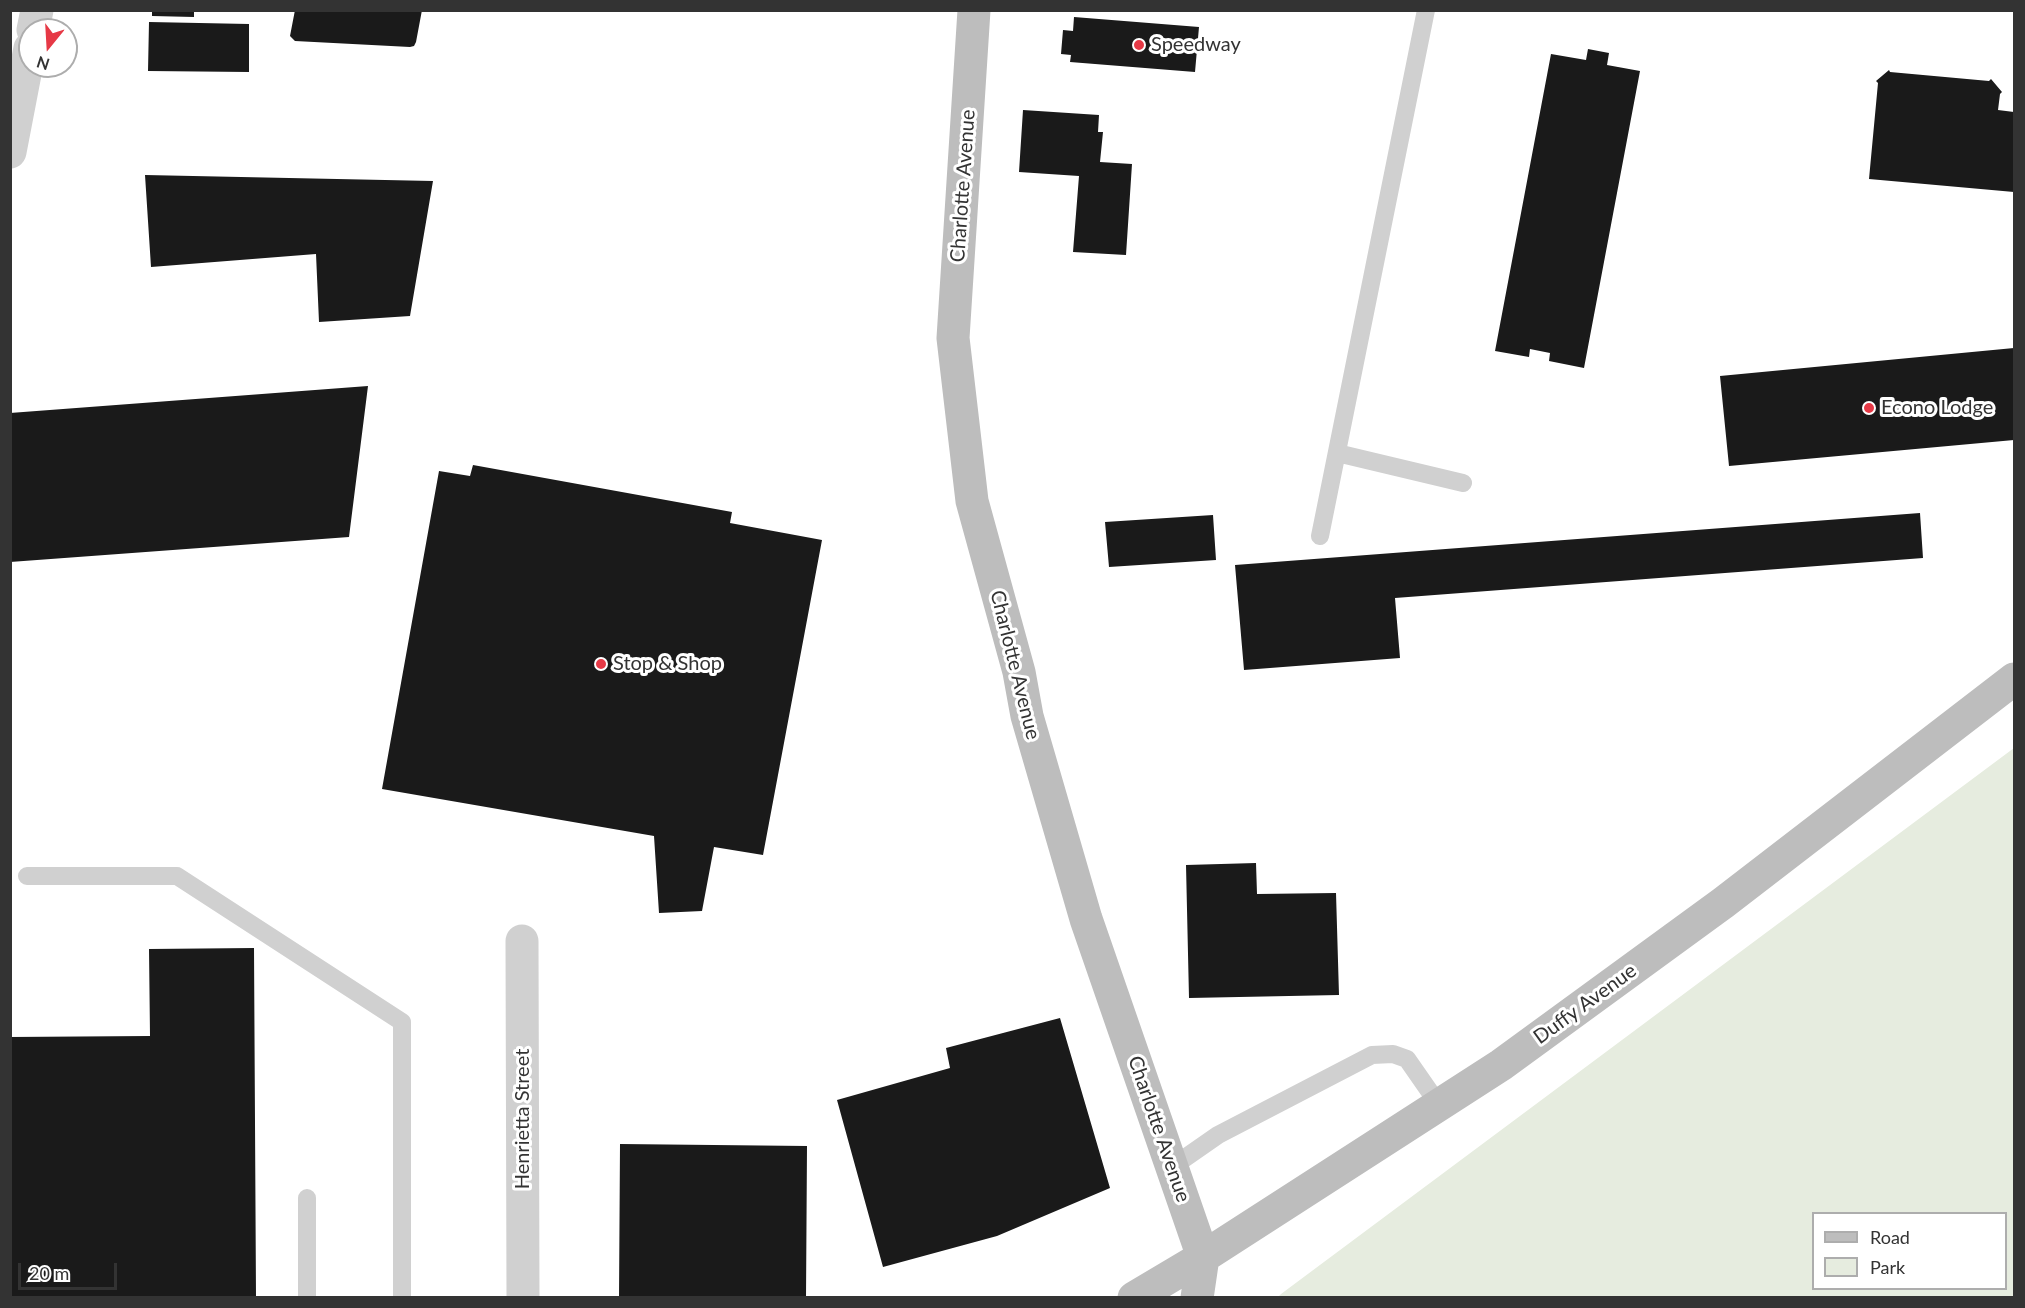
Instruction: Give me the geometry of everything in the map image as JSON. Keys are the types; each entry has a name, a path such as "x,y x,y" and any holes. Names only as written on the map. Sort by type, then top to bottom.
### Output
{"street":[{"name":"Charlotte Avenue","path":"974,10 953,338 972,501 1019,672 1027,716 1086,919 1203,1257 1197,1298"},
{"path":"10,152 24,78"},
{"name":"Duffy Avenue","path":"1134,1298 1203,1257 1501,1065 1723,903 2014,679"},
{"name":"Henrietta Street","path":"522,941 523,1298"}],"lane":[{"path":"1320,536 1426,10"},
{"path":"1337,453 1462,483"},
{"path":"27,876 177,876 402,1022 402,1298"},
{"path":"1172,1167 1218,1135 1372,1055 1393,1054 1407,1059 1439,1105"},
{"path":"307,1198 307,1298"}],"green space":[{"path":"2014,748 2014,1297 1278,1297 1281,1294"}],"building":[{"path":"152,10 194,10 194,17 152,16"},
{"path":"295,10 422,10 416,42 410,47 295,41 290,36"},
{"path":"1074,17 1199,27 1195,72 1070,62 1071,55 1061,54 1063,30 1073,31"},
{"path":"149,22 249,24 249,72 148,71"},
{"path":"1588,49 1609,53 1607,65 1640,71 1584,368 1549,361 1550,353 1530,349 1529,357 1495,351 1551,54 1586,60"},
{"path":"1889,70 1890,72 1989,81 1991,79 2002,92 1998,110 2014,112 2014,192 1869,179 1878,83 1876,81"},
{"path":"1023,110 1099,115 1098,132 1103,132 1100,162 1132,164 1126,255 1073,252 1079,176 1019,172"},
{"path":"145,175 433,181 410,316 319,322 316,254 151,267"},
{"name":"Econo Lodge","path":"2014,348 2014,440 1729,466 1720,376"},
{"path":"368,386 349,537 10,562 10,413"},
{"name":"Stop & Shop","path":"473,465 732,512 730,523 822,540 763,855 714,847 702,911 659,913 654,836 382,789 439,471 470,476"},
{"path":"1920,513 1923,558 1395,598 1400,658 1244,670 1235,565"},
{"path":"1213,515 1216,560 1109,567 1105,522"},
{"path":"1256,863 1257,894 1336,893 1339,995 1189,998 1186,865"},
{"path":"254,948 256,1298 10,1298 10,1037 150,1036 149,949"},
{"path":"1060,1018 1110,1188 997,1236 883,1267 837,1100 950,1068 946,1048"},
{"path":"620,1144 807,1146 806,1298 619,1298"}],"place":[{"name":"Speedway","path":"1139,45"},
{"name":"Econo Lodge","path":"1869,408"},
{"name":"Stop & Shop","path":"601,664"}]}
